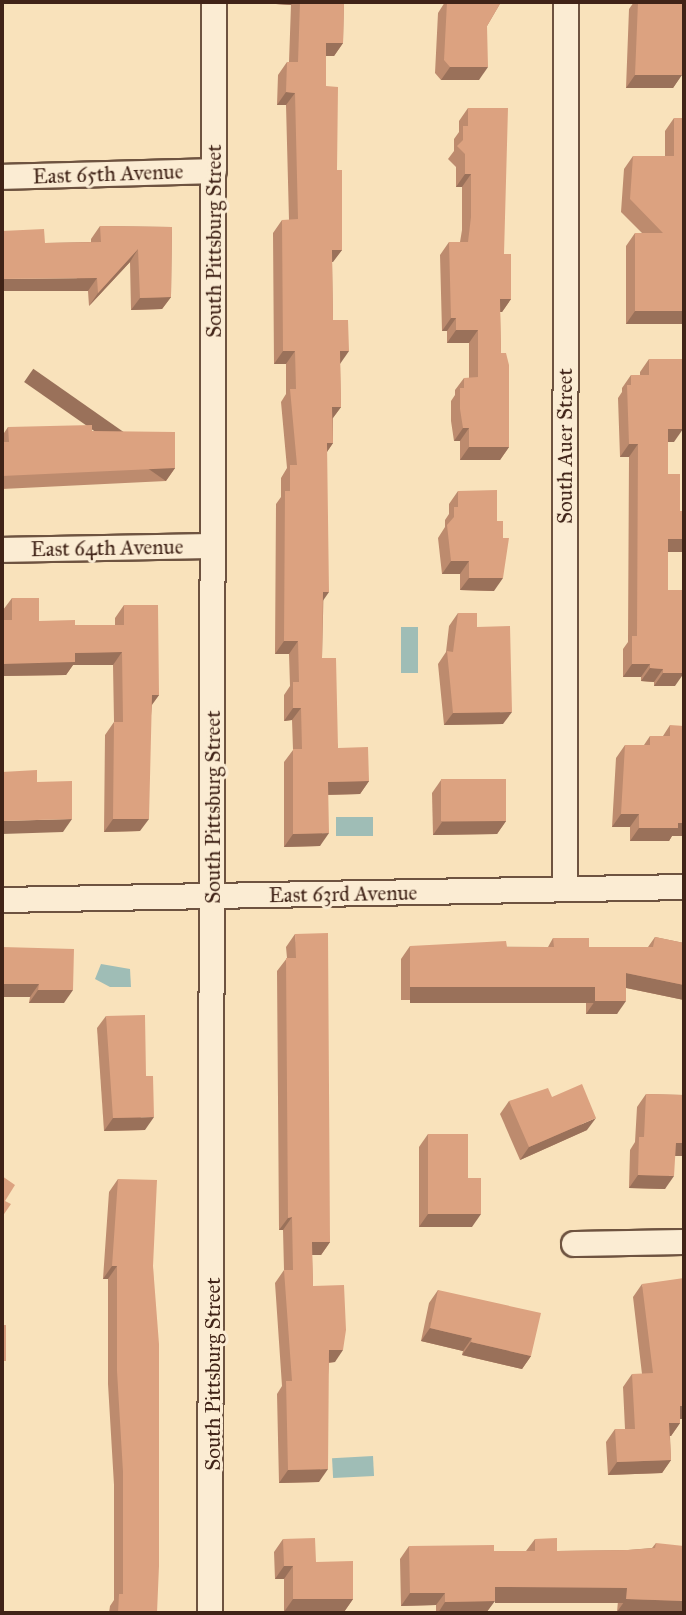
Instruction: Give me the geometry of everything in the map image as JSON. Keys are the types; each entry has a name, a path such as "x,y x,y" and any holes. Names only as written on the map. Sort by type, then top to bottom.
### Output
{"street":[{"name":"South Pittsburg Street","path":"210,1613 214,897 214,2"},
{"name":"South Auer Street","path":"565,889 566,2"},
{"name":"East 65th Avenue","path":"2,177 214,171"},
{"name":"East 64th Avenue","path":"2,550 212,546"},
{"name":"East 63rd Avenue","path":"2,900 684,887"},
{"path":"574,1244 684,1242"}],"water":[{"path":"401,627 418,627 418,673 401,673"},
{"path":"336,817 373,817 373,836 336,836"},
{"path":"101,964 130,969 131,987 110,987 95,979"},
{"path":"373,1456 374,1476 333,1478 332,1458"}],"building":[{"path":"300,2 344,2 343,43 326,43 326,86 338,87 337,170 342,170 342,250 332,250 333,320 348,320 349,351 340,351 341,407 332,407 333,443 327,443 329,592 323,592 322,658 336,658 338,748 368,747 369,781 328,782 329,833 293,834 293,749 302,749 301,708 293,708 293,682 299,682 298,641 284,641 285,491 290,491 290,465 297,465 290,389 296,389 295,351 283,351 282,220 298,219 295,93 286,92 287,62 298,62"},
{"path":"447,2 501,2 487,26 488,67 450,67 444,60"},
{"path":"638,2 684,2 682,75 635,75"},
{"path":"468,108 508,108 504,254 511,254 511,299 500,299 501,353 506,353 509,365 509,447 469,447 469,428 463,428 460,409 460,388 464,388 464,378 478,377 478,330 456,330 456,318 451,318 449,242 468,242 471,217 471,174 465,174 465,154 457,146 463,140 463,126 468,126"},
{"path":"674,118 684,118 684,311 635,311 635,233 663,233 630,199 633,156 674,156"},
{"path":"100,226 172,227 171,297 140,298 138,249 98,293 97,278 2,279 2,231 44,229 45,243 101,242"},
{"path":"649,359 683,359 683,429 668,429 668,474 680,474 680,511 684,511 684,539 668,539 668,590 684,590 684,673 663,673 663,669 650,668 650,664 632,664 632,636 637,636 638,444 629,444 627,385 631,385 631,375 649,375"},
{"path":"92,425 92,431 175,432 175,468 2,476 2,442 9,442 8,427"},
{"path":"497,490 497,521 503,521 503,538 509,538 503,578 469,578 469,561 451,561 447,525 454,517 454,507 458,507 458,491"},
{"path":"12,598 39,598 39,621 75,620 75,625 124,625 124,605 158,605 159,695 152,695 149,819 113,819 114,722 123,722 122,652 75,653 75,662 2,664 2,620 12,620"},
{"path":"458,613 477,613 477,627 510,626 512,712 453,713 447,651 453,652"},
{"path":"670,725 684,726 684,823 678,823 678,828 639,828 639,814 621,814 625,745 650,745 650,736 670,736"},
{"path":"37,770 37,782 72,781 72,819 2,821 2,772"},
{"path":"441,779 506,779 506,821 441,821"},
{"path":"328,933 330,1242 312,1242 313,1286 344,1285 346,1330 343,1350 329,1350 328,1469 288,1470 286,1381 292,1381 284,1270 293,1270 292,1217 288,1218 286,958 296,958 295,934"},
{"path":"655,937 684,943 684,985 626,973 626,1001 595,1001 595,987 410,987 410,946 506,941 507,947 554,947 553,938 589,938 589,947 653,947"},
{"path":"2,947 74,949 73,990 38,990 39,984 2,984"},
{"path":"145,1015 146,1076 153,1076 154,1117 113,1118 106,1016"},
{"path":"582,1084 596,1118 529,1147 509,1101 548,1088 552,1097"},
{"path":"646,1094 684,1095 684,1143 676,1143 674,1176 638,1175 639,1137 644,1137"},
{"path":"428,1134 468,1134 468,1178 481,1178 481,1214 428,1214"},
{"path":"2,1176 15,1185 5,1201 11,1204 2,1217"},
{"path":"118,1179 157,1180 153,1266 159,1344 157,1613 118,1613 119,1594 123,1594 123,1472 117,1371 117,1266 112,1266"},
{"path":"684,1278 684,1406 680,1406 680,1423 669,1423 671,1460 617,1462 615,1429 635,1429 632,1374 653,1373 642,1284"},
{"path":"438,1290 541,1313 531,1356 471,1342 472,1338 430,1328"},
{"path":"2,1325 6,1325 6,1361 2,1361"},
{"path":"315,1538 316,1562 353,1561 353,1599 293,1599 293,1566 284,1566 283,1539"},
{"path":"557,1538 557,1551 655,1548 656,1543 684,1546 684,1601 626,1599 627,1588 495,1587 495,1601 445,1602 445,1593 410,1593 409,1546 494,1545 494,1551 535,1551 535,1539"}]}
